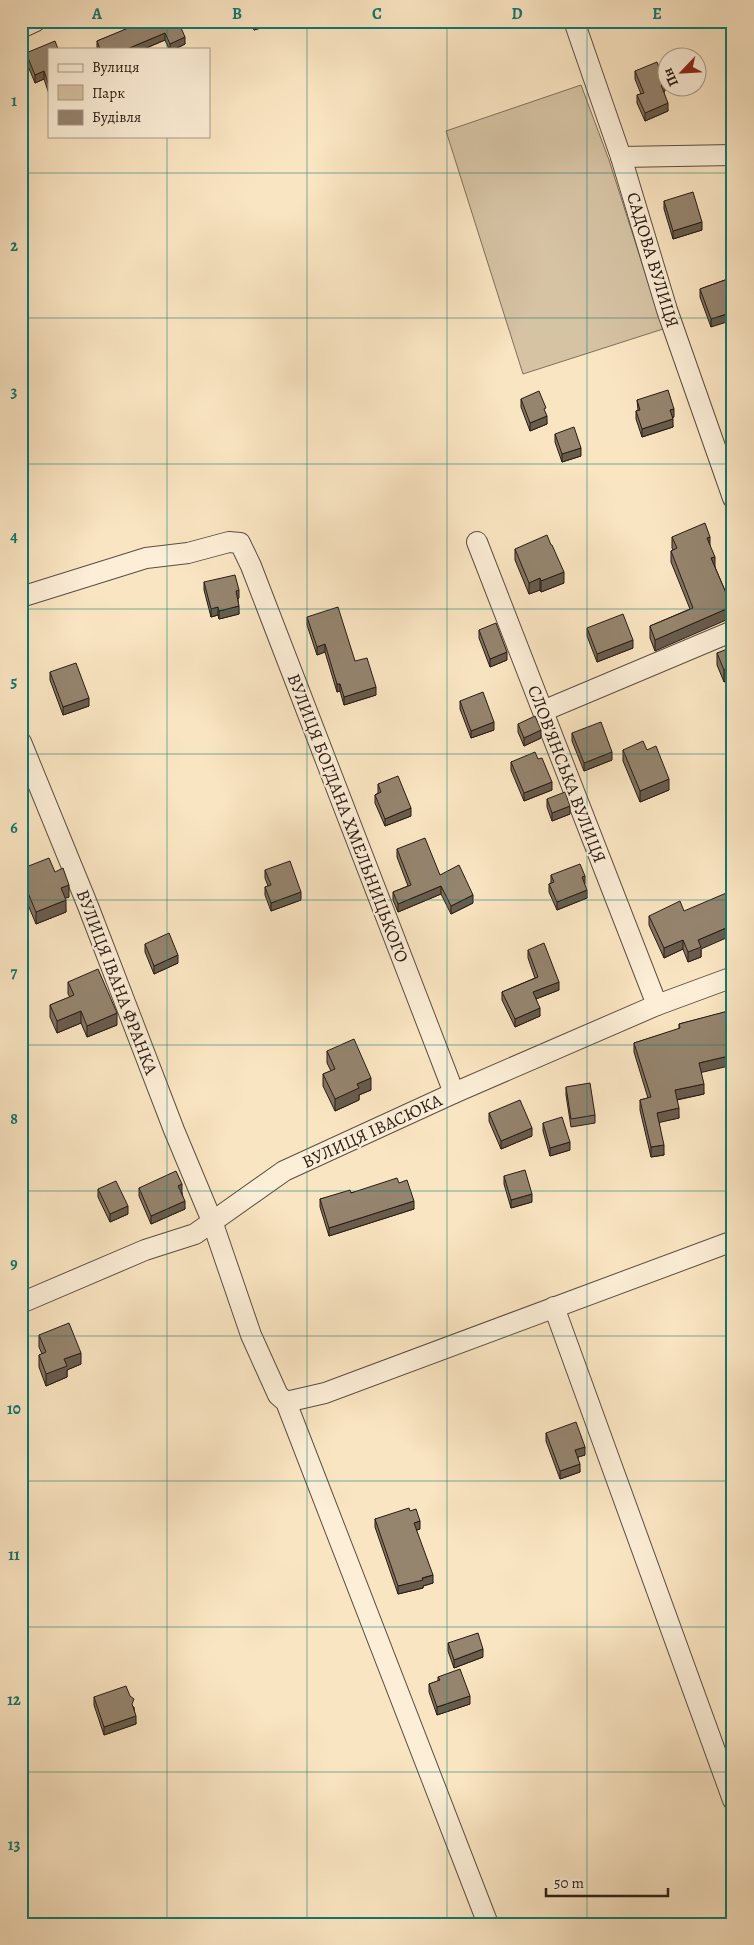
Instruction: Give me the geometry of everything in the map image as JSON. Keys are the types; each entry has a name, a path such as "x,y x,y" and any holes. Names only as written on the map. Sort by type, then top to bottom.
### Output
{"street":[{"path":"21,28 36,21"},
{"name":"САДОВА ВУЛИЦЯ","path":"574,21 621,158 667,310 733,498"},
{"path":"621,158 733,155"},
{"name":"ВУЛИЦЯ БОГДАНА ХМЕЛЬНИЦЬКОГО","path":"21,597 146,558 188,553 229,542 240,543 454,1093"},
{"name":"СЛОВ'ЯНСЬКА ВУЛИЦЯ","path":"477,542 657,1005"},
{"path":"543,711 733,632"},
{"name":"ВУЛИЦЯ ІВАНА ФРАНКА","path":"21,742 88,906 174,1130 212,1221 252,1335 278,1395 286,1402 488,1924"},
{"name":"ВУЛИЦЯ ІВАСЮКА","path":"21,1303 145,1250 195,1234 284,1171 454,1093 657,1005 733,977"},
{"path":"286,1402 325,1393 733,1241"},
{"path":"554,1307 733,1800"}],"green space":[{"path":"581,85 609,160 663,329 523,374 446,131"}],"building":[{"path":"136,21 178,21 185,37 170,44 165,33 129,48 100,48 97,41 133,26 132,23"},
{"path":"55,41 58,48 48,48 48,83 44,71 35,75 26,53"},
{"path":"656,62 656,98 666,98 668,103 645,113 637,95 644,93 635,71"},
{"path":"693,192 702,222 673,231 664,201"},
{"path":"725,280 733,301 733,312 711,319 700,289"},
{"path":"668,390 674,409 670,410 673,419 642,429 636,411 640,410 637,400"},
{"path":"539,391 547,416 530,423 521,399"},
{"path":"733,391 732,418 727,404 732,402 728,393"},
{"path":"574,427 581,448 562,454 555,434"},
{"path":"705,523 710,537 707,538 715,557 711,558 726,593 731,590 733,594 733,606 655,640 650,626 693,608 671,551 677,548 672,537"},
{"path":"547,535 564,572 541,581 540,578 529,583 515,549"},
{"path":"235,575 239,590 236,591 239,606 219,611 218,607 211,609 204,582"},
{"path":"338,607 355,661 367,658 376,687 344,697 340,684 337,684 325,644 317,647 307,617"},
{"path":"623,614 633,640 597,654 587,628"},
{"path":"496,623 507,652 490,659 479,630"},
{"path":"730,648 733,654 733,683 727,668 724,670 717,653"},
{"path":"76,663 89,698 63,707 50,672"},
{"path":"483,692 494,722 471,731 460,701"},
{"path":"535,716 541,730 524,738 518,724"},
{"path":"601,722 612,752 584,763 572,733"},
{"path":"643,741 647,750 656,746 669,779 640,791 623,750"},
{"path":"535,752 538,759 542,758 552,782 524,793 511,762"},
{"path":"398,776 411,808 385,819 375,795 381,792 378,784"},
{"path":"565,792 570,806 552,813 547,799"},
{"path":"425,838 440,875 459,865 473,895 451,906 441,886 398,904 393,892 411,885 397,849"},
{"path":"49,858 55,872 63,868 69,885 61,888 66,900 36,912 21,876 21,869"},
{"path":"290,861 301,892 271,903 265,887 271,885 265,870"},
{"path":"580,864 585,876 582,877 587,890 557,902 549,884 554,882 551,875"},
{"path":"731,891 733,894 733,925 698,940 701,947 688,952 683,940 664,948 649,916 680,901 684,911"},
{"path":"169,933 178,955 154,966 145,944"},
{"path":"544,943 559,982 533,992 540,1008 515,1019 502,992 538,977 528,950"},
{"path":"98,969 117,1013 87,1026 81,1011 57,1021 50,1005 74,995 68,982"},
{"path":"733,1004 733,1055 699,1063 704,1084 675,1090 679,1108 657,1113 664,1145 651,1147 640,1100 651,1097 634,1043 680,1028 679,1024 728,1011 726,1006"},
{"path":"354,1039 371,1078 357,1084 359,1088 335,1099 323,1074 335,1069 327,1051"},
{"path":"590,1083 595,1115 571,1119 566,1087"},
{"path":"520,1100 532,1128 501,1141 489,1113"},
{"path":"562,1117 570,1142 550,1148 543,1123"},
{"path":"525,1170 532,1194 511,1200 504,1176"},
{"path":"176,1171 182,1184 178,1186 185,1201 151,1216 139,1188"},
{"path":"397,1178 399,1183 407,1180 414,1201 329,1228 320,1199 350,1190 351,1193"},
{"path":"116,1181 128,1206 110,1214 98,1189"},
{"path":"69,1323 81,1353 64,1359 67,1366 46,1374 39,1355 46,1352 39,1335"},
{"path":"576,1422 585,1447 575,1450 580,1464 560,1471 546,1433"},
{"path":"409,1508 410,1511 416,1509 420,1521 414,1523 433,1575 422,1578 423,1580 398,1586 375,1519"},
{"path":"478,1633 483,1649 454,1660 448,1643"},
{"path":"460,1669 470,1696 437,1707 429,1684 440,1680 438,1677"},
{"path":"126,1686 130,1696 134,1699 132,1704 136,1716 104,1727 94,1697"}]}
